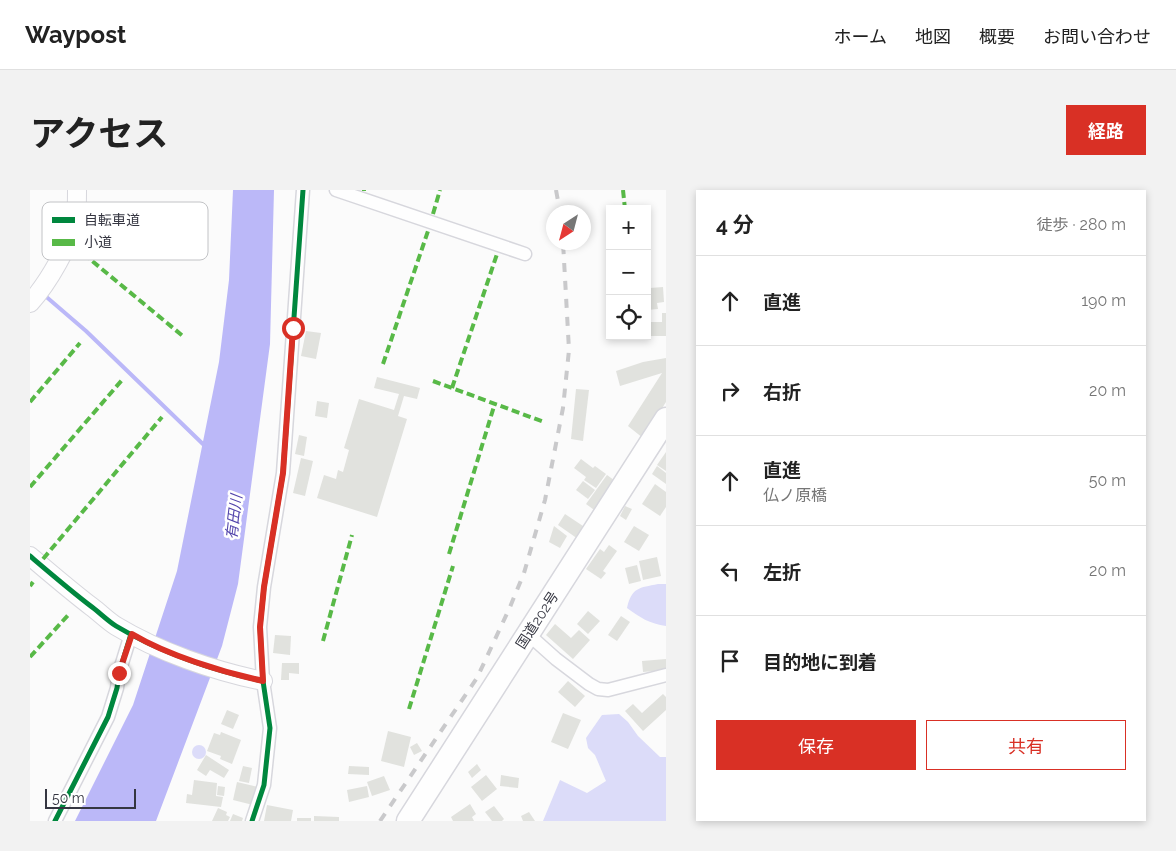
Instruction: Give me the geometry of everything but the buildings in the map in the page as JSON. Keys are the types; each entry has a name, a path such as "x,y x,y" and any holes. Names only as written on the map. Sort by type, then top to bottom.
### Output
{"highway":[{"name":"国道202号","path":"408,821 666,419"}],"street":[{"path":"252,821 264,785 270,728 263,681 260,627 264,587 283,473 303,190"},
{"path":"336,190 525,254"},
{"path":"33,295 58,260"},
{"path":"30,556 64,586 107,619 136,637 155,647 238,676 263,681"},
{"path":"528,634 568,668 598,690 608,690 666,675"},
{"path":"55,821 108,717 118,688 119,673 136,637"}],"shaded area":[{"path":"666,584 666,626 645,620 627,608 634,592 646,586"},
{"path":"619,714 660,757 666,757 666,821 543,821 560,780 587,793 606,781 595,755 588,748 586,738 602,715"},
{"path":"199,745 204,747 206,752 204,757 199,759 194,757 192,752 194,747"}],"water":[{"name":"有田川","path":"233,190 274,190 270,344 238,584 222,646 156,821 75,821 133,705 177,571 219,362 229,280"}],"waterway":[{"path":"43,294 86,331 206,447"}],"railway":[{"path":"556,190 559,205"},
{"path":"380,821 477,678 524,573 545,500 563,408 569,350 563,250"}],"marked path":[{"path":"433,214 440,190"},
{"path":"623,190 625,205"},
{"path":"383,364 428,231"},
{"path":"452,388 497,254"},
{"path":"91,260 184,337"},
{"path":"30,402 80,343"},
{"path":"30,487 122,380"},
{"path":"433,381 544,422"},
{"path":"449,554 495,403"},
{"path":"43,559 162,417"},
{"path":"323,641 352,535"},
{"path":"409,709 453,566"},
{"path":"30,586 33,582"},
{"path":"30,657 70,613"}],"cycle path":[{"path":"252,821 264,785 270,728 263,681 260,627 264,587 283,473 303,190"},
{"path":"30,556 116,626 150,644 187,660 263,681"},
{"path":"55,821 108,717 131,634"}],"route":[{"path":"119,673 132,634 155,647 202,664 238,676 263,681 260,627 264,587 283,473 293,328"}]}
